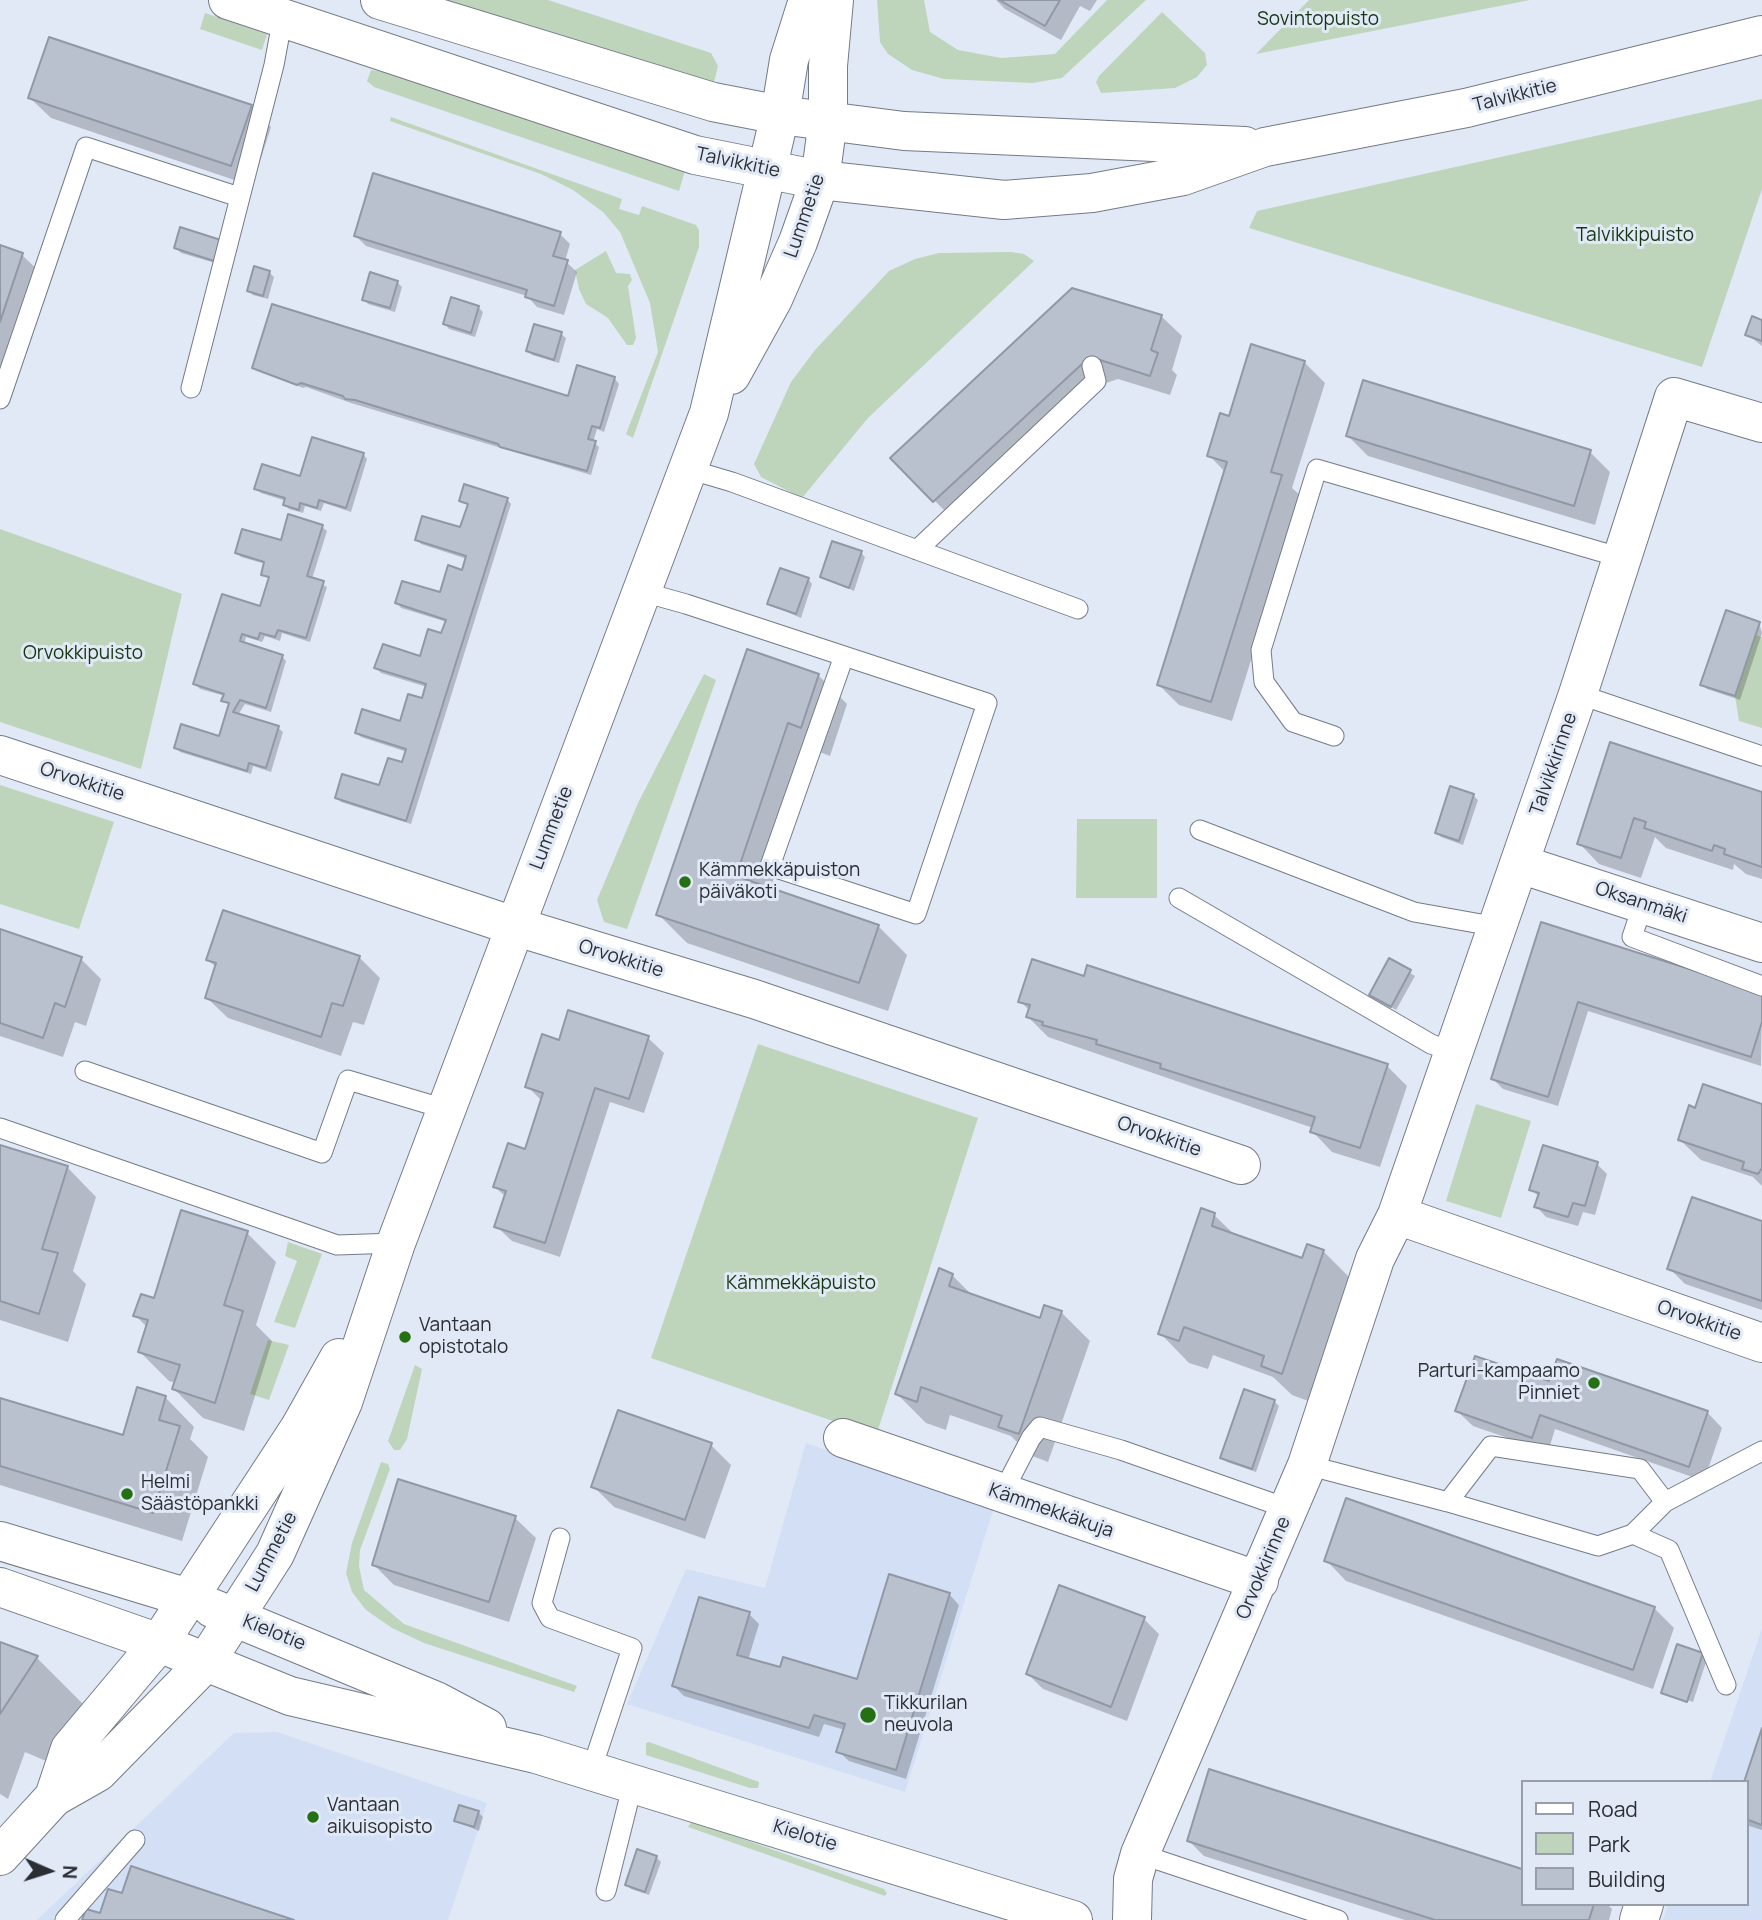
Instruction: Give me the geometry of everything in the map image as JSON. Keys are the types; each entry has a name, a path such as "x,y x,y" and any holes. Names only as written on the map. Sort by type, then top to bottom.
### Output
{"street":[{"name":"Talvikkitie","path":"228,0 284,10 695,155 820,180 1017,199 1092,193 1182,176 1265,147 1466,108 1762,35"},
{"name":"Talvikkitie","path":"380,0 713,102 780,114 904,131 1265,147"},
{"name":"Lummetie","path":"0,1856 54,1797 98,1772 205,1662 275,1555 343,1402 396,1243 445,1109 709,413 764,169 780,114 789,60 808,0"},
{"name":"Lummetie","path":"709,413 773,299 820,180 828,120 828,66 834,0"},
{"name":"Talvikkirinne","path":"1397,1215 1578,694 1674,397 1762,423"},
{"name":"Orvokkitie","path":"0,755 514,926 754,999 1241,1165"},
{"name":"Oksanmäki","path":"1520,864 1762,943"},
{"name":"Orvokkitie","path":"1397,1215 1762,1343"},
{"name":"Orvokkirinne","path":"1132,1920 1133,1879 1140,1854 1289,1510 1307,1465 1376,1259 1397,1215"},
{"name":"Lummetie","path":"54,1797 71,1749 159,1643 299,1429 348,1343 396,1243"},
{"name":"Kämmekkäkuja","path":"843,1438 1259,1581"},
{"name":"Kielotie","path":"0,1541 188,1598 436,1700 536,1754"},
{"name":"Kielotie","path":"0,1587 159,1643 290,1696 536,1754 1073,1920"}],"lane":[{"path":"191,388 274,65 284,10"},
{"path":"0,399 86,147 239,197"},
{"path":"917,550 1097,382 1092,366"},
{"path":"688,469 732,482 1078,609"},
{"path":"1335,737 1293,722 1264,682 1261,650 1317,469 1622,558"},
{"path":"642,592 844,656 987,703 916,914 770,866 844,656"},
{"path":"1578,694 1762,756"},
{"path":"1200,830 1414,912 1498,927"},
{"path":"1179,898 1431,1044 1453,1052"},
{"path":"1643,904 1632,937 1762,986"},
{"path":"85,1072 322,1153 348,1080 445,1109"},
{"path":"0,1128 337,1245 396,1243"},
{"path":"1002,1494 1031,1438 1040,1427 1121,1450 1289,1510"},
{"path":"1448,1502 1491,1446 1640,1469 1665,1502"},
{"path":"1307,1465 1448,1502 1598,1546 1633,1534 1665,1502 1762,1451"},
{"path":"1633,1534 1669,1550 1727,1685"},
{"path":"560,1538 542,1603 550,1618 632,1648 591,1771"},
{"path":"606,1891 633,1783"},
{"path":"65,1920 135,1840"},
{"path":"1140,1854 1338,1920"}],"shaded area":[{"path":"806,1443 994,1507 905,1792 627,1704 686,1569 765,1588"},
{"path":"1762,1628 1762,1920 1663,1920 1667,1906 1748,1906 1748,1780 1711,1780"},
{"name":"Vantaan aikuisopisto","path":"277,1732 487,1803 448,1920 37,1920 234,1733"}],"green space":[{"path":"447,0 548,0 711,53 718,66 712,90"},
{"path":"877,0 924,0 930,32 958,50 1001,58 1055,54 1107,0 1146,0 1062,78 1032,83 944,79 912,70 888,54 880,42"},
{"name":"Sovintopuisto","path":"1309,0 1530,0 1256,54"},
{"path":"1162,12 1205,53 1207,65 1197,77 1175,88 1101,93 1096,82 1099,76"},
{"path":"205,13 267,34 262,50 200,29"},
{"path":"371,70 385,72 685,171 679,191 374,87 367,81"},
{"name":"Talvikkipuisto","path":"1762,99 1762,189 1702,367 1249,228 1257,211"},
{"path":"391,117 622,199 619,209 639,215 642,206 696,225 699,230 699,247 633,438 626,434 658,352 650,303 620,232 603,212 573,190 541,174 390,121"},
{"path":"606,251 616,273 630,274 632,280 628,286 636,338 633,345 627,345 608,318 586,304 579,289 575,270"},
{"path":"939,253 1024,254 1034,261 868,418 802,498 761,477 754,464 791,382 815,350 889,271 915,259"},
{"name":"Orvokkipuisto","path":"0,529 182,594 141,769 0,722"},
{"path":"1756,635 1762,637 1762,728 1739,721 1735,696"},
{"path":"704,674 716,680 627,929 604,922 597,900 638,803"},
{"path":"0,785 114,822 79,929 0,904"},
{"path":"1077,819 1157,819 1157,898 1076,898"},
{"name":"Kämmekkäpuisto","path":"758,1044 978,1118 876,1436 651,1358"},
{"path":"1476,1104 1531,1121 1501,1218 1446,1201"},
{"path":"288,1242 322,1254 295,1328 274,1322 297,1261 285,1256"},
{"path":"268,1340 289,1345 269,1400 250,1394"},
{"path":"415,1365 422,1369 407,1439 400,1450 394,1450 388,1441"},
{"path":"381,1462 388,1464 390,1469 360,1550 359,1566 364,1590 404,1624 577,1686 574,1692 424,1643 392,1628 366,1610 352,1592 346,1573 352,1543"},
{"path":"646,1743 759,1782 758,1788 750,1788 646,1755"},
{"path":"692,1821 884,1889 887,1893 885,1896 688,1827"}],"building":[{"path":"999,0 1060,0 1045,26"},
{"path":"49,37 252,105 231,166 28,98"},
{"path":"373,173 561,232 553,256 568,260 554,306 525,297 527,290 354,236"},
{"path":"180,227 224,241 217,262 174,248"},
{"path":"0,245 23,253 0,322"},
{"path":"254,266 270,271 263,296 247,291"},
{"path":"370,272 398,281 390,308 362,300"},
{"path":"1072,288 1162,315 1151,350 1158,353 1150,376 1097,359 1082,364 933,502 890,458"},
{"path":"451,297 479,306 471,333 443,324"},
{"path":"272,304 568,396 577,365 615,377 600,428 592,426 588,439 596,441 587,471 500,447 498,444 345,399 343,396 301,383 297,385 252,368"},
{"path":"1752,316 1762,320 1762,341 1745,335"},
{"path":"534,324 562,332 554,360 526,351"},
{"path":"1251,344 1305,361 1271,472 1282,475 1211,702 1157,685 1227,462 1207,456 1220,413 1229,416"},
{"path":"1363,380 1591,450 1574,506 1346,436"},
{"path":"312,437 364,453 346,508 319,500 317,508 300,503 299,510 283,505 285,498 254,489 262,464 300,476"},
{"path":"464,484 508,498 406,821 335,798 342,774 379,785 388,758 402,762 406,749 355,733 362,709 400,721 408,694 422,698 426,684 374,668 383,644 420,656 428,629 441,633 446,620 395,603 402,581 440,592 448,565 462,570 466,556 415,540 422,516 460,527 468,504 459,501"},
{"path":"288,514 323,525 307,576 324,581 306,638 278,630 275,637 260,633 258,639 242,634 240,641 283,655 266,708 240,700 233,712 279,726 266,768 249,763 247,771 174,748 181,724 219,736 229,703 221,701 224,694 193,684 222,594 260,606 269,577 261,575 264,562 235,553 242,529 281,540"},
{"path":"832,541 862,551 849,588 820,577"},
{"path":"780,568 809,578 796,614 767,604"},
{"path":"1726,610 1760,622 1735,696 1700,685"},
{"path":"747,649 819,674 801,728 788,723 736,876 879,925 859,983 656,915"},
{"path":"1610,742 1762,792 1762,867 1724,854 1725,849 1714,845 1712,851 1644,828 1646,822 1634,818 1621,858 1577,844"},
{"path":"1450,786 1474,794 1459,841 1435,833"},
{"path":"223,910 360,956 343,1006 332,1003 321,1037 205,998 216,963 206,960"},
{"path":"1541,922 1762,992 1762,1022 1751,1057 1578,1002 1548,1097 1491,1079"},
{"path":"0,929 82,957 65,1007 55,1003 43,1038 0,1023"},
{"path":"1389,958 1411,970 1391,1007 1369,995"},
{"path":"1032,959 1084,976 1087,965 1388,1064 1360,1148 1310,1132 1315,1117 1160,1068 1161,1064 1096,1044 1097,1040 1042,1025 1043,1022 1026,1017 1030,1005 1018,1002"},
{"path":"568,1010 649,1036 629,1099 595,1088 545,1243 494,1227 506,1191 493,1187 508,1143 525,1149 543,1093 525,1087 542,1034 559,1040"},
{"path":"1703,1084 1762,1104 1762,1168 1758,1174 1742,1169 1744,1162 1678,1140 1689,1105 1695,1108"},
{"path":"0,1145 68,1166 42,1249 58,1253 39,1314 0,1301"},
{"path":"1543,1145 1598,1162 1585,1206 1573,1203 1568,1217 1534,1207 1539,1193 1529,1190"},
{"path":"1692,1197 1762,1221 1762,1301 1667,1269"},
{"path":"1201,1208 1215,1213 1212,1226 1302,1258 1307,1244 1324,1250 1282,1374 1261,1366 1264,1356 1184,1327 1179,1341 1158,1334"},
{"path":"181,1210 248,1231 224,1305 243,1311 215,1403 172,1389 180,1365 138,1352 148,1320 133,1316 141,1294 154,1298"},
{"path":"939,1268 953,1274 949,1286 1040,1318 1044,1305 1062,1311 1019,1434 998,1427 1002,1416 921,1387 917,1402 895,1394"},
{"path":"1475,1356 1549,1381 1557,1359 1708,1411 1689,1467 1540,1415 1532,1438 1455,1411"},
{"path":"137,1387 166,1396 159,1420 180,1426 153,1513 0,1466 0,1398 123,1435"},
{"path":"1244,1389 1275,1400 1252,1469 1220,1458"},
{"path":"618,1410 712,1443 685,1520 591,1487"},
{"path":"398,1479 516,1516 489,1602 372,1565"},
{"path":"1346,1498 1655,1607 1633,1670 1324,1561"},
{"path":"889,1574 950,1593 896,1770 836,1752 845,1724 814,1715 809,1728 672,1686 699,1597 750,1612 737,1655 780,1667 783,1657 857,1679"},
{"path":"1059,1585 1145,1617 1111,1707 1026,1674"},
{"path":"0,1642 38,1656 0,1714"},
{"path":"1677,1644 1703,1653 1687,1702 1661,1693"},
{"path":"1762,1728 1762,1825 1748,1820 1748,1780 1745,1780"},
{"path":"1209,1769 1520,1868 1520,1906 1593,1906 1589,1920 1435,1920 1187,1841"},
{"path":"459,1805 479,1811 474,1827 454,1821"},
{"path":"637,1849 657,1856 645,1892 625,1885"},
{"path":"131,1866 294,1920 82,1920 86,1909 100,1913 108,1889 122,1893"}],"place":[{"name":"Kämmekkäpuiston päiväkoti","path":"685,882"},
{"name":"Vantaan opistotalo","path":"405,1337"},
{"name":"Parturi-kampaamo Pinniet","path":"1594,1383"},
{"name":"Helmi Säästöpankki","path":"127,1494"},
{"name":"Tikkurilan neuvola","path":"868,1715"},
{"name":"Vantaan aikuisopisto","path":"313,1817"}]}
